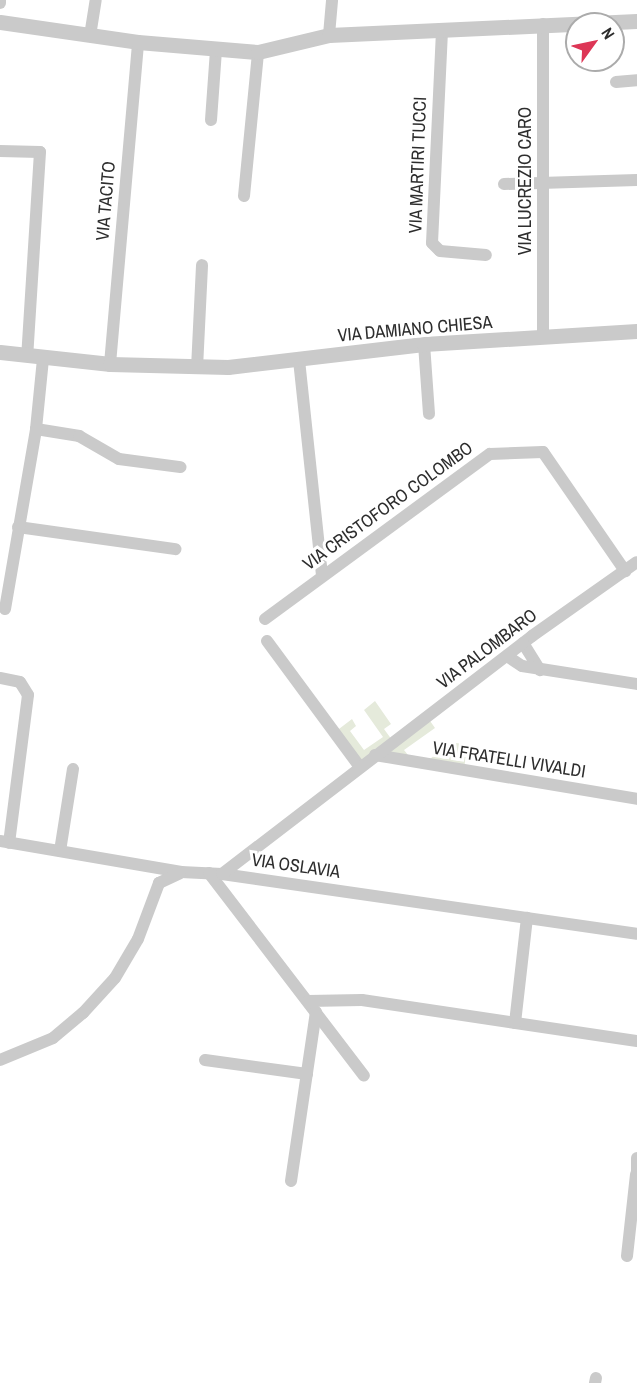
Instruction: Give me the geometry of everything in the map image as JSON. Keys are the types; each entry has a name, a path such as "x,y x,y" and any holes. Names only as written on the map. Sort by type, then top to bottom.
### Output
{"street":[{"path":"90,36 96,0"},
{"path":"330,34 333,0"},
{"path":"0,22 138,42 216,51 258,52 330,34 637,21"},
{"name":"VIA LUCREZIO CARO","path":"543,24 543,337"},
{"name":"VIA MARTIRI TUCCI","path":"442,31 432,243 440,251 486,255"},
{"name":"VIA TACITO","path":"110,364 138,42"},
{"path":"211,120 216,51"},
{"path":"244,196 258,52"},
{"path":"616,82 637,80"},
{"path":"0,151 40,152 27,356"},
{"path":"504,184 637,180"},
{"path":"197,368 202,265"},
{"name":"VIA DAMIANO CHIESA","path":"0,352 110,364 197,368 299,360 424,344 637,331"},
{"path":"424,344 429,414"},
{"path":"5,609 36,429 43,358"},
{"path":"299,360 322,575"},
{"path":"36,429 79,436 119,459 180,467"},
{"name":"VIA CRISTOFORO COLOMBO","path":"265,620 322,575 490,454 543,452 625,571"},
{"path":"18,527 175,549"},
{"name":"VIA PALOMBARO","path":"215,874 523,643 637,562"},
{"path":"267,641 360,767"},
{"path":"523,643 540,670"},
{"path":"507,656 540,670 637,684"},
{"path":"0,678 20,682 28,695 4,842"},
{"name":"VIA FRATELLI VIVALDI","path":"375,755 637,799"},
{"path":"60,851 73,769"},
{"name":"VIA OSLAVIA","path":"4,842 181,872 215,874 637,934"},
{"path":"0,1060 53,1038 83,1013 115,978 138,939 159,883 181,872"},
{"path":"215,874 364,1076"},
{"path":"515,1023 527,918"},
{"path":"308,1001 362,1000 637,1041"},
{"path":"291,1181 316,1012"},
{"path":"205,1060 307,1074"},
{"path":"627,1256 637,1158"}],"shaded area":[{"path":"375,701 391,724 384,729 392,740 360,765 335,732 352,719 356,726 350,731 364,750 383,737 364,710"},
{"path":"428,718 435,728 404,750 412,760 378,754"},
{"path":"451,742 467,745 464,770 425,763"}]}
